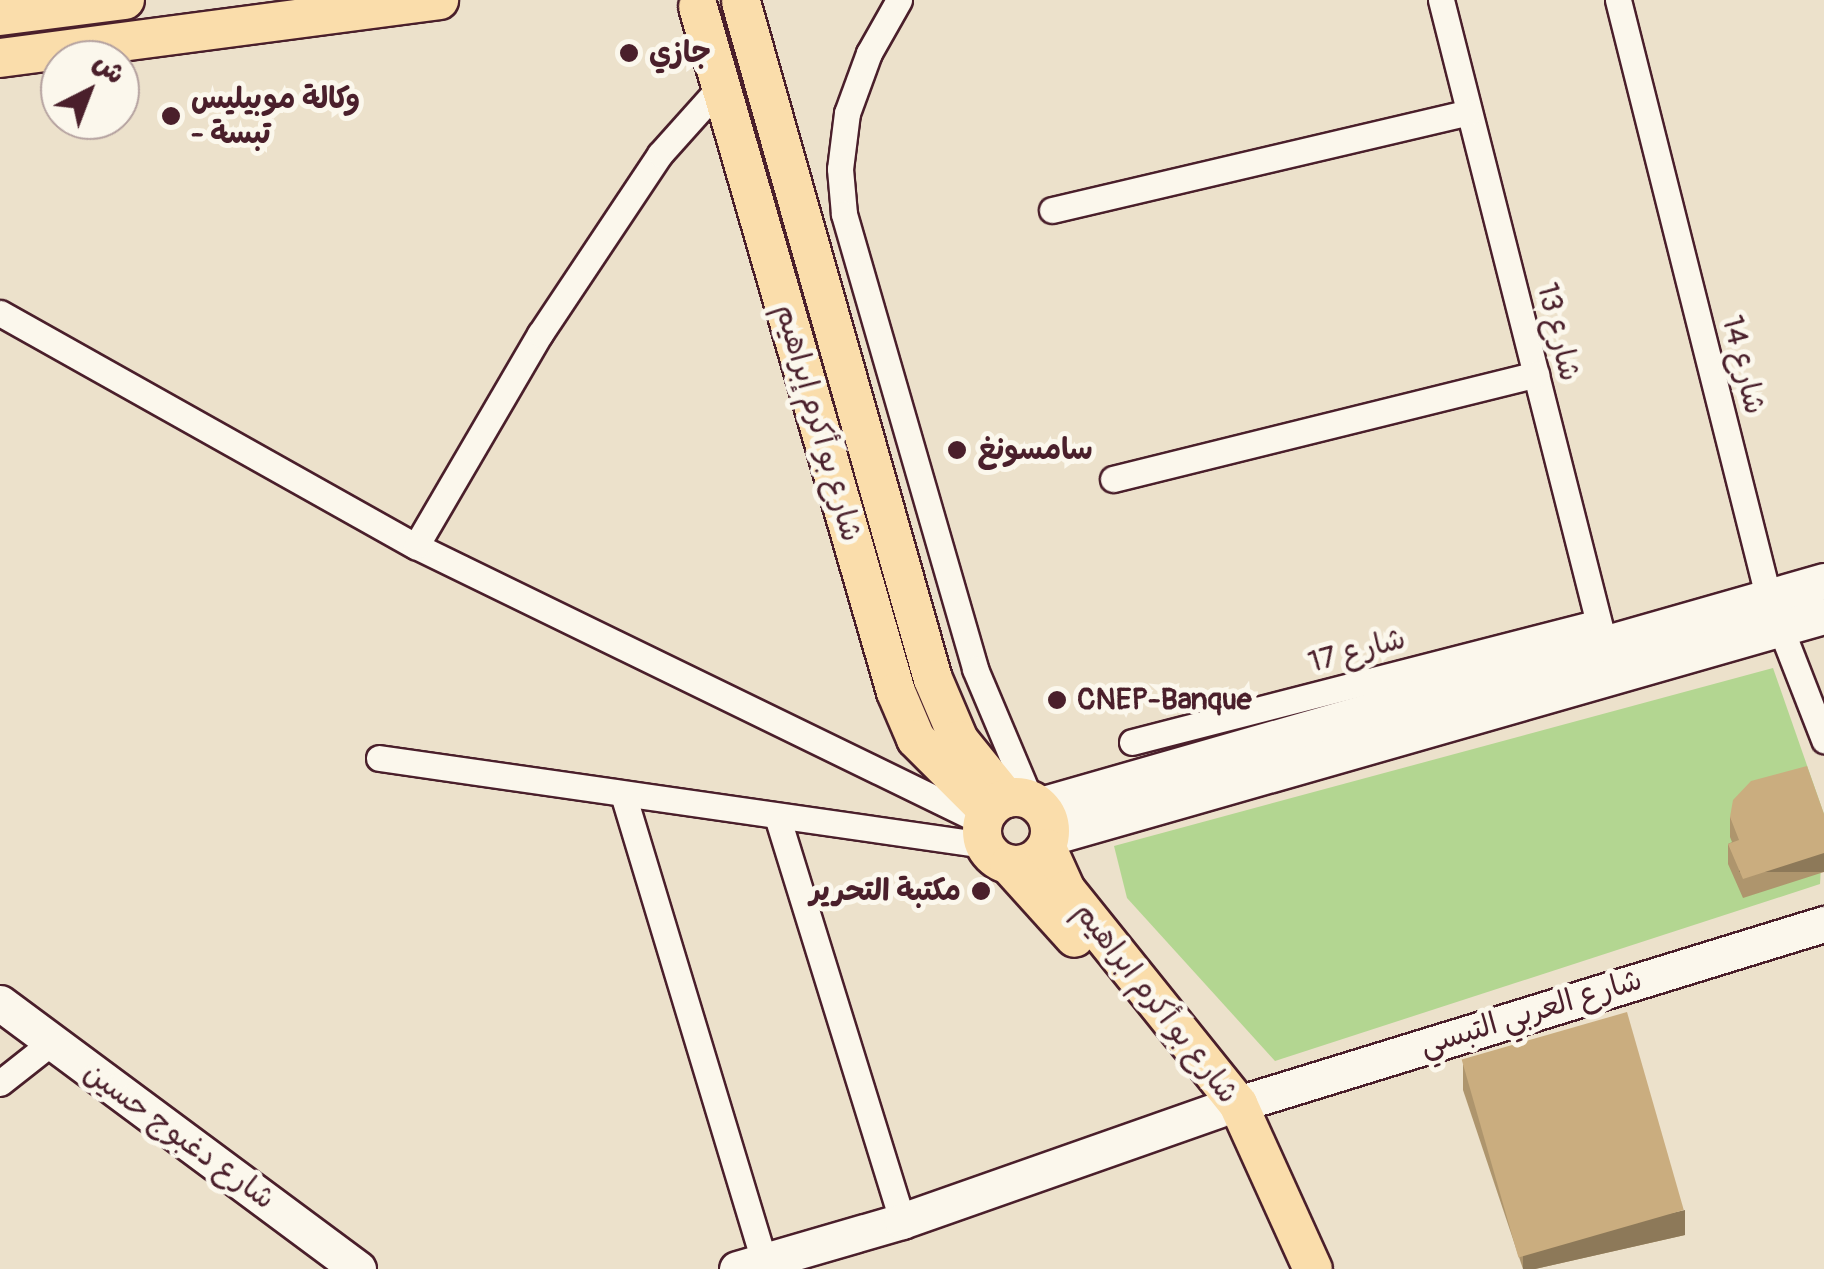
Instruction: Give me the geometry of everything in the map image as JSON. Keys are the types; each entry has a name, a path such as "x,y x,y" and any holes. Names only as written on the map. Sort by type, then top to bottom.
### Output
{"main road":[{"path":"0,16 125,0"},
{"path":"0,58 439,0"},
{"path":"691,4 742,1"},
{"name":"شارع بو أكرم إبراهيم","path":"742,1 933,680 959,740 1015,826"},
{"name":"شارع بو أكرم إبراهيم","path":"691,4 721,86 896,692 916,738 1015,826"},
{"name":"شارع بو أكرم ابراهيم","path":"1015,826 1228,1107 1312,1269"},
{"name":"شارع بو أكرم ابراهيم","path":"1228,1107 1292,1269"}],"street":[{"name":"شارع 13","path":"1441,0 1605,650"},
{"name":"شارع 14","path":"1618,0 1774,612 1824,740"},
{"path":"896,4 847,113 840,168 844,214 975,670 1015,826"},
{"path":"416,546 540,334 660,154 721,86"},
{"path":"1052,210 1469,112"},
{"path":"0,313 416,546 1015,826"},
{"path":"1113,479 1536,374"},
{"path":"1774,612 1824,580"},
{"path":"379,758 778,816 1015,826 1605,650 1774,612 1824,616"},
{"name":"شارع 17","path":"1132,742 1605,650"},
{"path":"623,794 751,1265"},
{"path":"778,816 902,1221"},
{"name":"شارع العربي التبسي","path":"751,1265 902,1221 1228,1107 1824,924"},
{"name":"شارع دغبوج حسين","path":"0,1003 358,1269"},
{"path":"0,1083 52,1042"}],"green space":[{"path":"1773,668 1824,814 1820,884 1275,1061 1127,898 1114,846"}],"building":[{"path":"1807,766 1824,814 1824,853 1743,879 1728,844 1739,840 1730,817 1733,800 1751,781"},
{"path":"1627,1012 1684,1210 1518,1257 1462,1059"}],"place":[{"name":"جازي","path":"629,53"},
{"name":"وكالة موبيليس - تبسة","path":"171,116"},
{"name":"سامسونغ","path":"957,450"},
{"name":"CNEP-Banque","path":"1057,700"},
{"name":"مكتبة التحرير","path":"981,891"}]}
